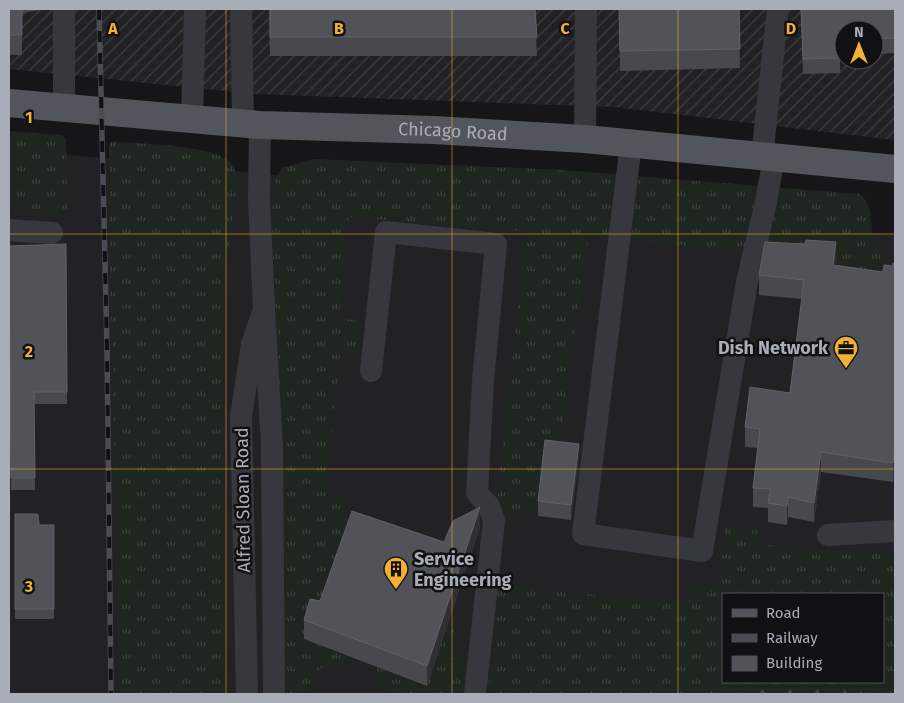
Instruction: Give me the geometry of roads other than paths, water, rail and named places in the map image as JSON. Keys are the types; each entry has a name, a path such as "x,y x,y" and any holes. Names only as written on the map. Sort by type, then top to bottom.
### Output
{"main road":[{"name":"Chicago Road","path":"9,103 251,124 453,131 585,139 895,169"}],"street":[{"path":"64,9 64,108"},
{"path":"192,120 195,9"},
{"name":"Alfred Sloan Road","path":"241,9 259,200 272,446 274,694"},
{"path":"585,139 586,9"},
{"path":"631,144 583,534 702,551 747,282 766,202 778,9"},
{"path":"9,230 52,233"},
{"path":"372,371 386,232 496,244 483,381 477,493 489,506 494,521 475,694"},
{"name":"Alfred Sloan Road","path":"247,694 241,417 252,344 264,309"},
{"path":"828,535 895,531"}],"railway":[{"path":"99,9 107,347 111,694"}],"place":[{"name":"Dish Network","path":"846,369"},
{"name":"Service Engineering","path":"396,590"}]}
